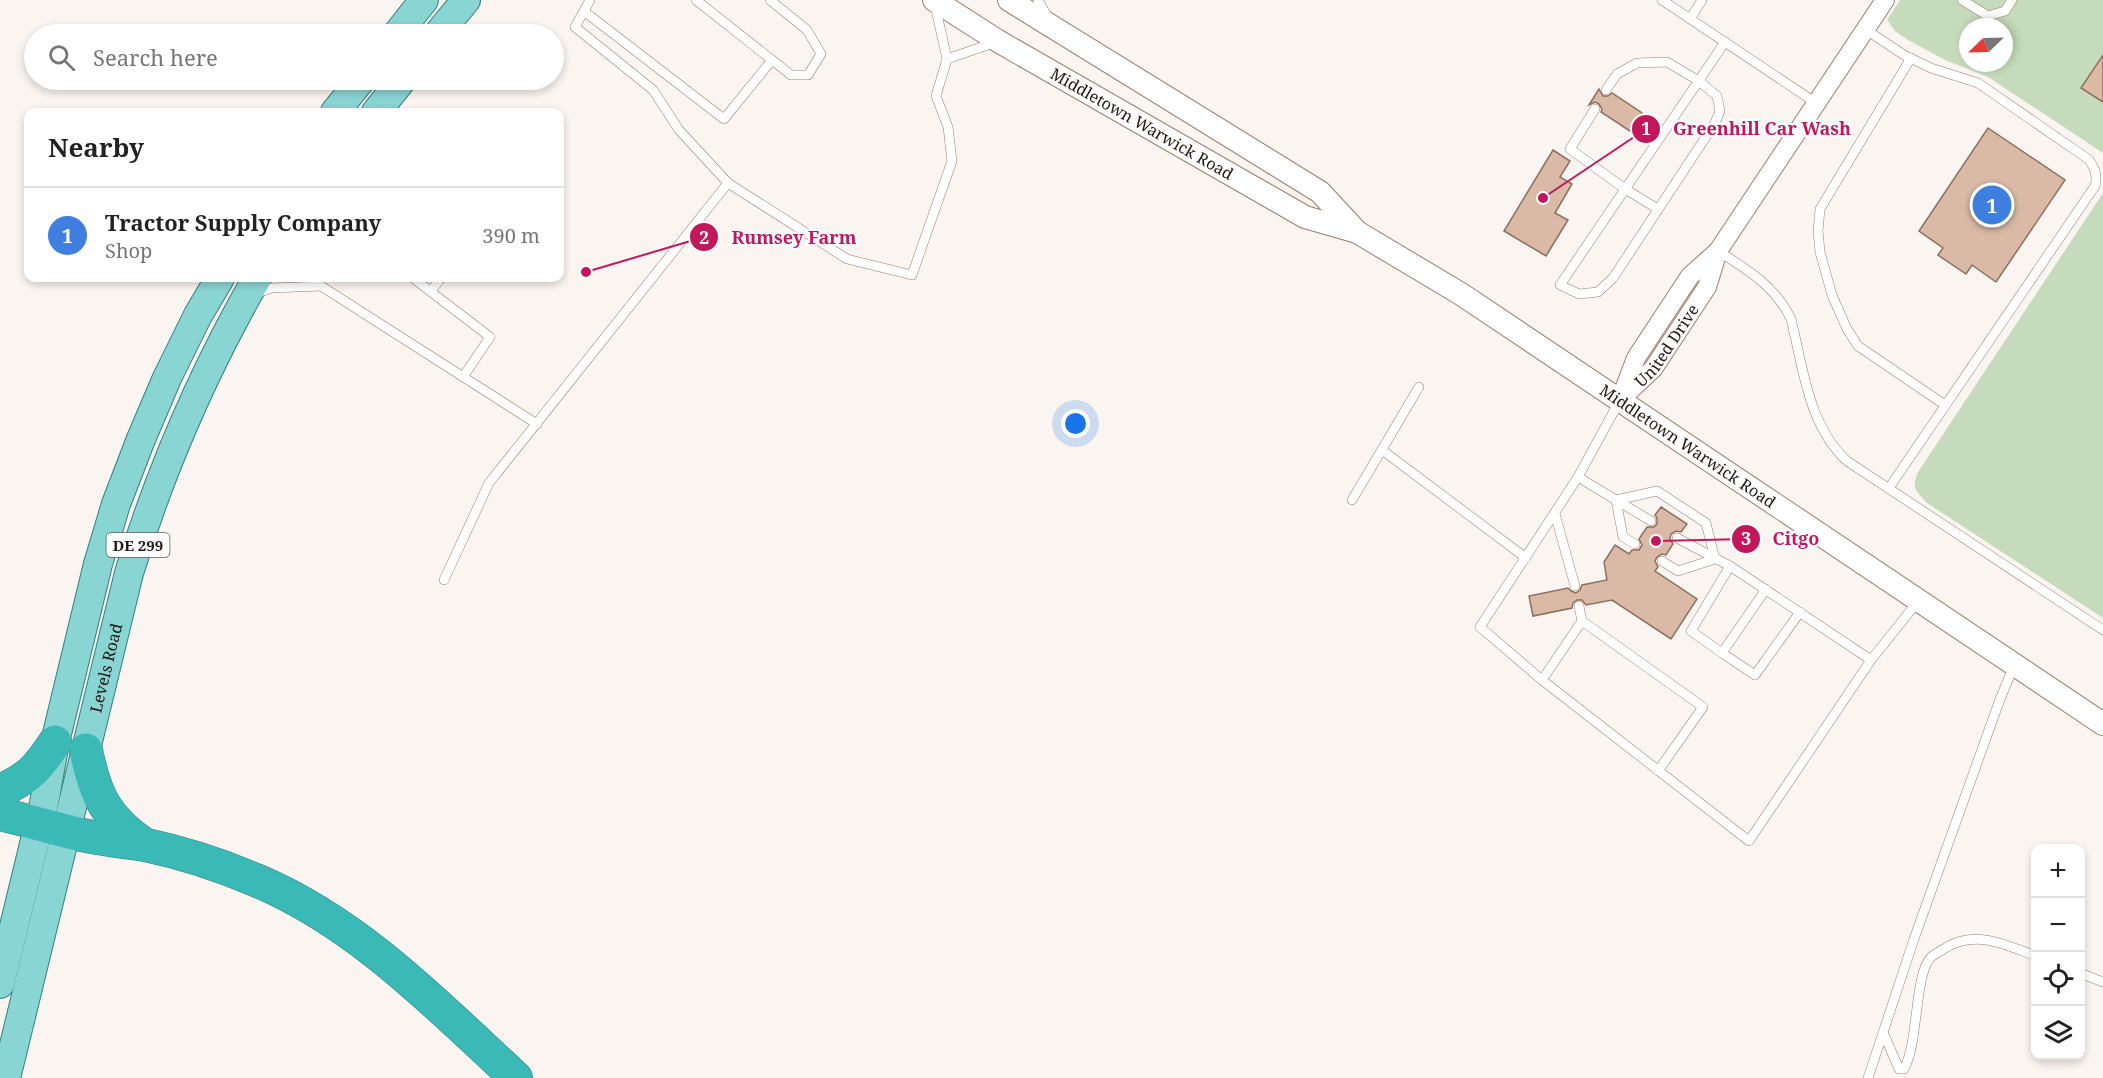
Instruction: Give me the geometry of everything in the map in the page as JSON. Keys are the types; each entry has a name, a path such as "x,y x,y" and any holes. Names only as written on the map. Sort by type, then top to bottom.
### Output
{"highway":[{"path":"0,791 29,775 42,762 55,742"},
{"path":"86,750 94,783 108,812 123,829 146,845"},
{"path":"0,814 93,837 146,845 218,866 295,898 335,922 417,986 516,1078"}],"main road":[{"path":"405,24 424,0"},
{"path":"446,24 466,0"},
{"path":"338,108 353,90"},
{"path":"379,108 394,90"},
{"name":"Levels Road","path":"6,1078 53,827 55,742 98,564 116,504 141,439 167,378 198,315 218,282"},
{"name":"Levels Road","path":"0,984 53,827 86,750 129,573 147,515 171,450 197,392 227,330 251,288"}],"street":[{"name":"Middletown Warwick Road","path":"934,0 998,41 1305,218 1357,232 1461,294 2103,724"},
{"name":"Middletown Warwick Road","path":"1009,0 1320,192 1357,232"},
{"name":"United Drive","path":"1620,400 1653,369 1707,287 1718,251 1884,0"}],"lane":[{"path":"590,0 575,27 653,90 679,130 728,183 847,259 912,275 951,162 948,127 936,96 947,59 934,0"},
{"path":"696,0 791,75 808,75 821,54 807,30 770,0"},
{"path":"1038,0 1054,28"},
{"path":"1662,0 1816,103"},
{"path":"1690,19 1702,0"},
{"path":"1962,0 1988,16 2005,11 2012,0"},
{"path":"585,12 724,118 772,60"},
{"path":"1865,29 1931,68 1978,83 2088,159 2096,172 2095,186 1889,488"},
{"path":"947,59 998,41"},
{"path":"1606,90 1617,74 1637,63 1667,62 1699,81 1717,96 1720,111 1715,123 1613,278 1598,292 1579,294 1560,285 1699,81 1725,42"},
{"path":"1911,58 1820,209 1818,231 1820,252 1832,295 1847,329 1858,346 1945,405"},
{"path":"1595,109 1570,149 1625,189 1658,209"},
{"path":"444,580 489,483 728,183"},
{"path":"1718,251 1762,280 1780,299 1791,319 1815,414 1827,439 1847,461 2103,630"},
{"path":"318,282 537,424"},
{"path":"419,282 490,337 463,377"},
{"path":"431,291 438,282"},
{"path":"251,288 321,286"},
{"path":"1352,500 1419,387"},
{"path":"1620,400 1578,477 1480,627 1542,680 1749,841 1871,660 1919,600"},
{"path":"1382,450 1526,558"},
{"path":"1578,477 1651,521"},
{"path":"1616,500 1657,491 1706,523 1715,559"},
{"path":"1616,500 1623,537 1635,544"},
{"path":"1555,514 1575,586"},
{"path":"1677,538 1730,566 1871,660"},
{"path":"1662,561 1678,571 1715,559"},
{"path":"1730,566 1690,632 1755,675 1800,612"},
{"path":"1722,653 1766,589"},
{"path":"1579,606 1582,621 1703,707 1658,771"},
{"path":"1542,680 1582,621"},
{"path":"1868,1078 1956,819 2014,665"},
{"path":"1883,1032 1899,1069 1904,1069 1915,1029 1923,972 1931,958 1947,947 1962,940 1981,939 1996,941 2031,954"},
{"path":"2085,976 2103,982"}],"green space":[{"path":"1900,0 2103,0 2103,153 1988,77 1975,72 2013,72 2013,18 1959,18 1959,66 1895,31 1887,20"},
{"path":"2103,193 2103,618 1927,503 1917,492 1915,486 1918,472"}],"building":[{"path":"2103,55 2103,102 2081,88"},
{"path":"1599,89 1603,96 1612,93 1660,125 1648,143 1601,112 1599,104 1595,102 1589,105"},
{"path":"1988,128 2065,180 1996,282 1972,265 1966,274 1938,255 1943,248 1919,231"},
{"path":"1553,150 1570,161 1560,177 1572,184 1555,213 1568,220 1546,256 1504,231"},
{"path":"1661,507 1687,524 1681,532 1676,531 1671,534 1670,539 1673,544 1666,555 1662,554 1657,557 1655,561 1658,567 1655,571 1697,599 1671,639 1612,600 1586,605 1582,600 1577,600 1573,603 1572,608 1533,616 1529,596 1568,588 1576,593 1582,585 1607,580 1604,562 1615,545 1629,554 1632,550 1639,550 1642,545 1639,539 1647,527 1654,527 1657,524 1655,515"}],"place":[{"name":"Greenhill Car Wash","path":"1543,198"},
{"name":"Tractor Supply Company","path":"1992,205"},
{"name":"Rumsey Farm","path":"586,272"},
{"name":"Citgo","path":"1656,541"}]}
